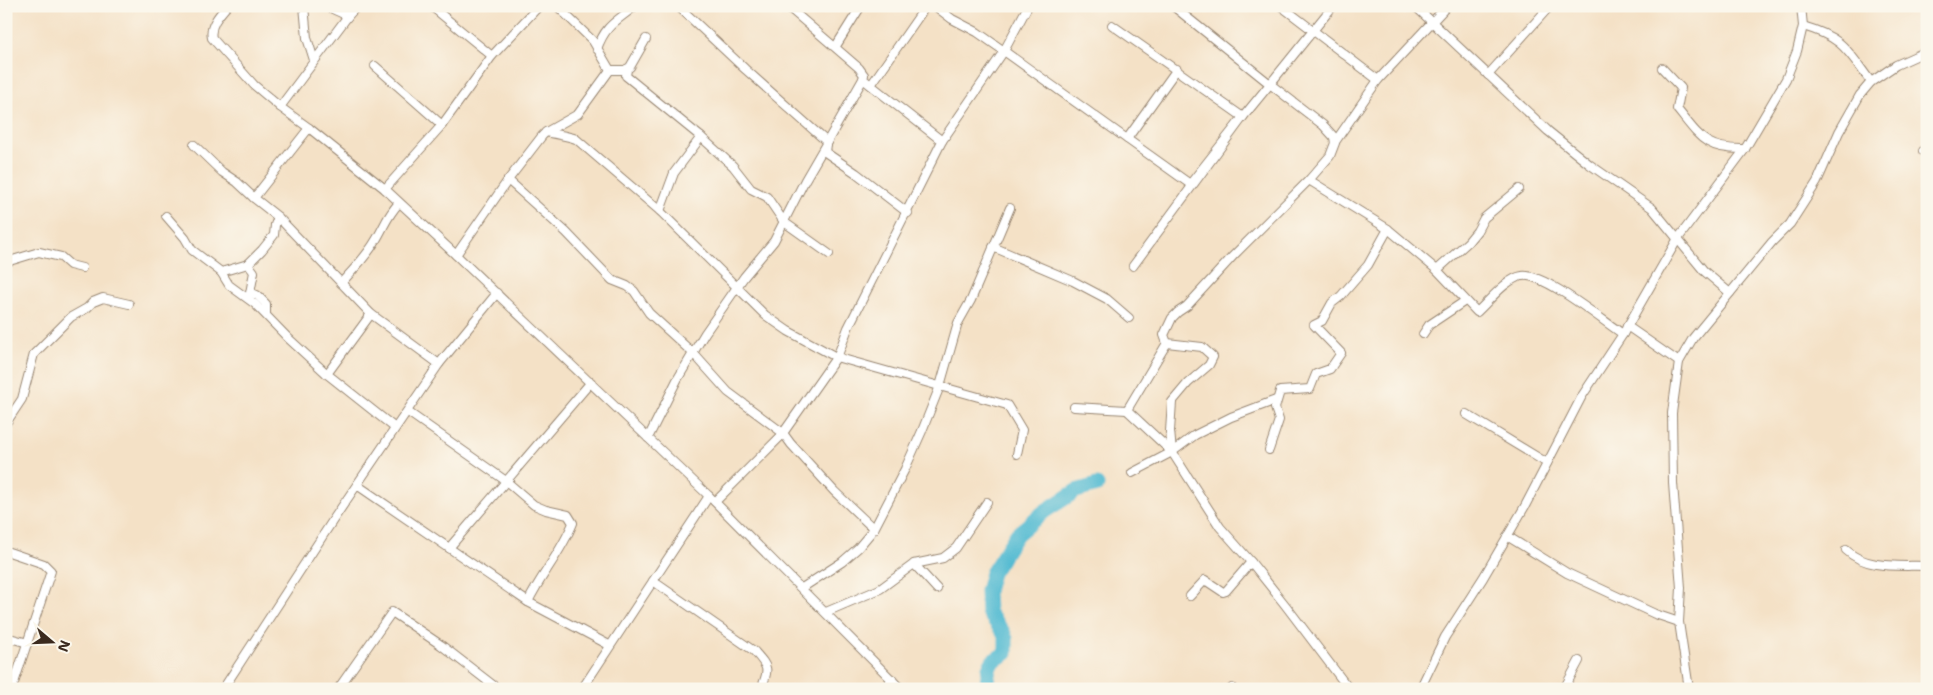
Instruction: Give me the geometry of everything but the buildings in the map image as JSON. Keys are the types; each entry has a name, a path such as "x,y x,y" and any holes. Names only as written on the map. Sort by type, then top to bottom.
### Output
{"street":[{"path":"227,6 210,32 212,38 254,85 385,189 497,293 715,502 902,689"},
{"path":"304,6 307,38 314,60"},
{"path":"326,6 348,16"},
{"path":"280,107 357,6"},
{"path":"430,6 492,56"},
{"path":"385,189 442,125 492,56 539,6"},
{"path":"558,6 593,41 610,70"},
{"path":"597,49 602,34 613,22 635,6"},
{"path":"678,6 827,142"},
{"path":"648,438 705,333 754,264 774,242 805,180 864,75 836,46 787,6"},
{"path":"836,46 861,6"},
{"path":"871,85 926,6"},
{"path":"935,6 952,19 977,32 1190,184 1333,6"},
{"path":"715,502 783,433 836,357 848,328 908,213 942,141 1004,51 1028,6"},
{"path":"1174,6 1332,133 1335,142"},
{"path":"1281,6 1378,80"},
{"path":"1415,6 1562,142 1589,164 1652,208 1704,271 1730,292"},
{"path":"1167,343 1164,335 1172,318 1187,306 1233,256 1309,180 1330,156 1335,142 1378,80 1447,6"},
{"path":"1488,75 1550,6"},
{"path":"1420,689 1445,637 1483,578 1507,536 1582,396 1625,330 1677,240 1745,149 1786,79 1804,26 1801,6"},
{"path":"1112,25 1243,117"},
{"path":"1804,26 1834,38 1848,50 1871,82"},
{"path":"646,39 637,58 627,69 626,76 734,166 751,189 767,197 784,222 829,254"},
{"path":"1689,689 1679,622 1681,588 1673,483 1673,395 1679,362 1693,338 1730,292 1772,242 1790,224 1817,182 1852,105 1871,82 1896,65 1927,51"},
{"path":"374,66 442,125"},
{"path":"1662,68 1681,88 1678,108 1706,142 1729,150 1745,149"},
{"path":"610,70 627,69"},
{"path":"1127,139 1177,69"},
{"path":"456,255 508,180 546,132 578,114 610,70"},
{"path":"863,78 942,141"},
{"path":"1133,266 1243,117"},
{"path":"254,198 309,128"},
{"path":"546,132 576,139 660,211 765,315 778,325 836,357 1007,405 1022,430 1016,454"},
{"path":"660,211 674,173 700,137"},
{"path":"827,142 825,152 908,213"},
{"path":"194,145 222,172 237,182 278,217 371,314 440,364"},
{"path":"508,180 566,232 612,280 634,291 650,313 694,354 728,392 783,433 834,491 874,529"},
{"path":"1309,180 1388,229 1436,270 1477,312 1508,282 1522,276 1533,277 1568,295 1679,362"},
{"path":"1436,270 1468,242 1484,218 1519,189"},
{"path":"341,283 361,263 376,240 387,216 399,202"},
{"path":"802,588 842,562 858,548 874,529 905,469 940,386 958,323 971,300 1010,208"},
{"path":"166,216 185,238 192,250 221,272 230,285 266,314 288,338 327,374 395,428"},
{"path":"221,272 248,264 274,236 278,217"},
{"path":"1269,450 1279,420 1275,408 1280,391 1310,389 1316,374 1330,369 1341,353 1314,325 1322,321 1332,303 1341,296 1368,265 1388,229"},
{"path":"993,247 1073,281 1107,299 1129,318"},
{"path":"6,262 39,252 61,257 70,265 82,268"},
{"path":"248,264 254,272 250,293 257,295 266,304 266,314"},
{"path":"223,689 395,428 440,364 497,293"},
{"path":"6,423 22,399 34,354 71,317 93,302 103,298 129,304"},
{"path":"1424,334 1430,325 1465,301"},
{"path":"327,374 371,314"},
{"path":"1127,410 1167,343"},
{"path":"1167,343 1202,347 1213,358 1209,365 1188,383 1172,402 1170,431 1172,452"},
{"path":"449,548 478,517 590,382"},
{"path":"1132,472 1172,452 1195,435 1230,417 1276,400"},
{"path":"1074,407 1127,410 1172,452 1220,527 1251,562 1349,689"},
{"path":"408,412 506,481 534,505 568,515 572,523 563,544 546,569 528,602"},
{"path":"1466,414 1547,463"},
{"path":"357,485 528,602 609,645"},
{"path":"582,689 708,496"},
{"path":"826,612 880,589 914,564 943,558 956,548 987,502"},
{"path":"1507,536 1567,573 1655,614 1679,622"},
{"path":"1846,550 1854,558 1879,566 1927,566"},
{"path":"6,551 44,564 51,571 12,689"},
{"path":"1190,596 1205,580 1226,592 1251,562"},
{"path":"914,564 937,589"},
{"path":"653,581 754,650 768,670 761,689"},
{"path":"338,689 392,612 441,645 498,689"},
{"path":"6,636 28,643"},
{"path":"1564,689 1579,661"},
{"path":"885,689 892,680"}],"waterway":[{"path":"986,689 989,668 993,661 1006,653 1006,639 1003,632 988,612 987,591 992,573 1017,534 1045,511 1076,491 1097,485"}]}
